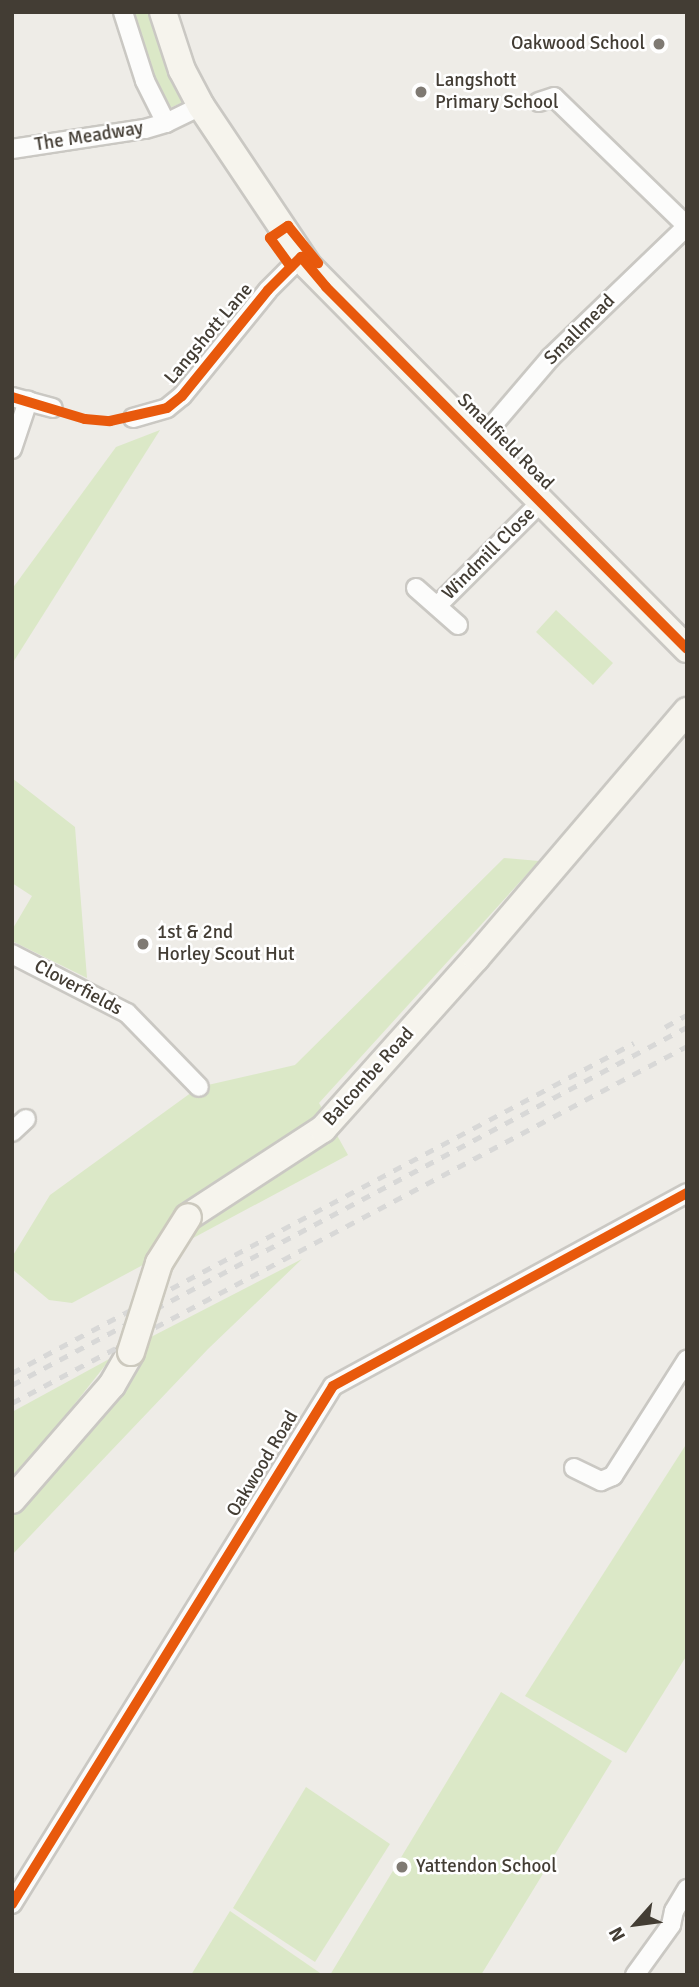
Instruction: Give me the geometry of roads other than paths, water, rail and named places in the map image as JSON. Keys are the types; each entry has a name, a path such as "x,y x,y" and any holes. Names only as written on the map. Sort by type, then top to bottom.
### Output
{"main road":[{"name":"Smallfield Road","path":"163,12 182,70 201,106 301,257 326,287 687,649"},
{"path":"662,623 687,634"},
{"name":"Balcombe Road","path":"12,1500 112,1385 131,1352 159,1263 188,1217 323,1129 484,948 687,711"}],"street":[{"name":"The Meadway","path":"123,12 145,81 166,123"},
{"name":"Smallmead","path":"480,440 550,358 687,226 547,100"},
{"name":"The Meadway","path":"12,149 166,123 201,106"},
{"name":"Langshott Lane","path":"133,418 167,408 182,396 253,307 301,257"},
{"path":"12,449 20,399 53,408"},
{"name":"Windmill Close","path":"437,606 541,502"},
{"name":"Windmill Close","path":"416,588 458,625"},
{"name":"Cloverfields","path":"12,954 127,1013 199,1087"},
{"path":"12,1132 26,1119"},
{"name":"Oakwood Road","path":"12,1904 333,1386 687,1193"},
{"path":"574,1468 601,1481 613,1476 687,1360"},
{"path":"635,1975 670,1925 674,1911 687,1889"}],"railway":[{"path":"665,1027 687,1015"},
{"path":"12,1385 687,1027"},
{"path":"12,1373 634,1043"},
{"path":"12,1403 687,1046"}],"place":[{"name":"Oakwood School","path":"659,44"},
{"name":"Langshott Primary School","path":"421,92"},
{"name":"1st & 2nd Horley Scout Hut","path":"143,944"},
{"name":"Yattendon School","path":"402,1867"}]}
